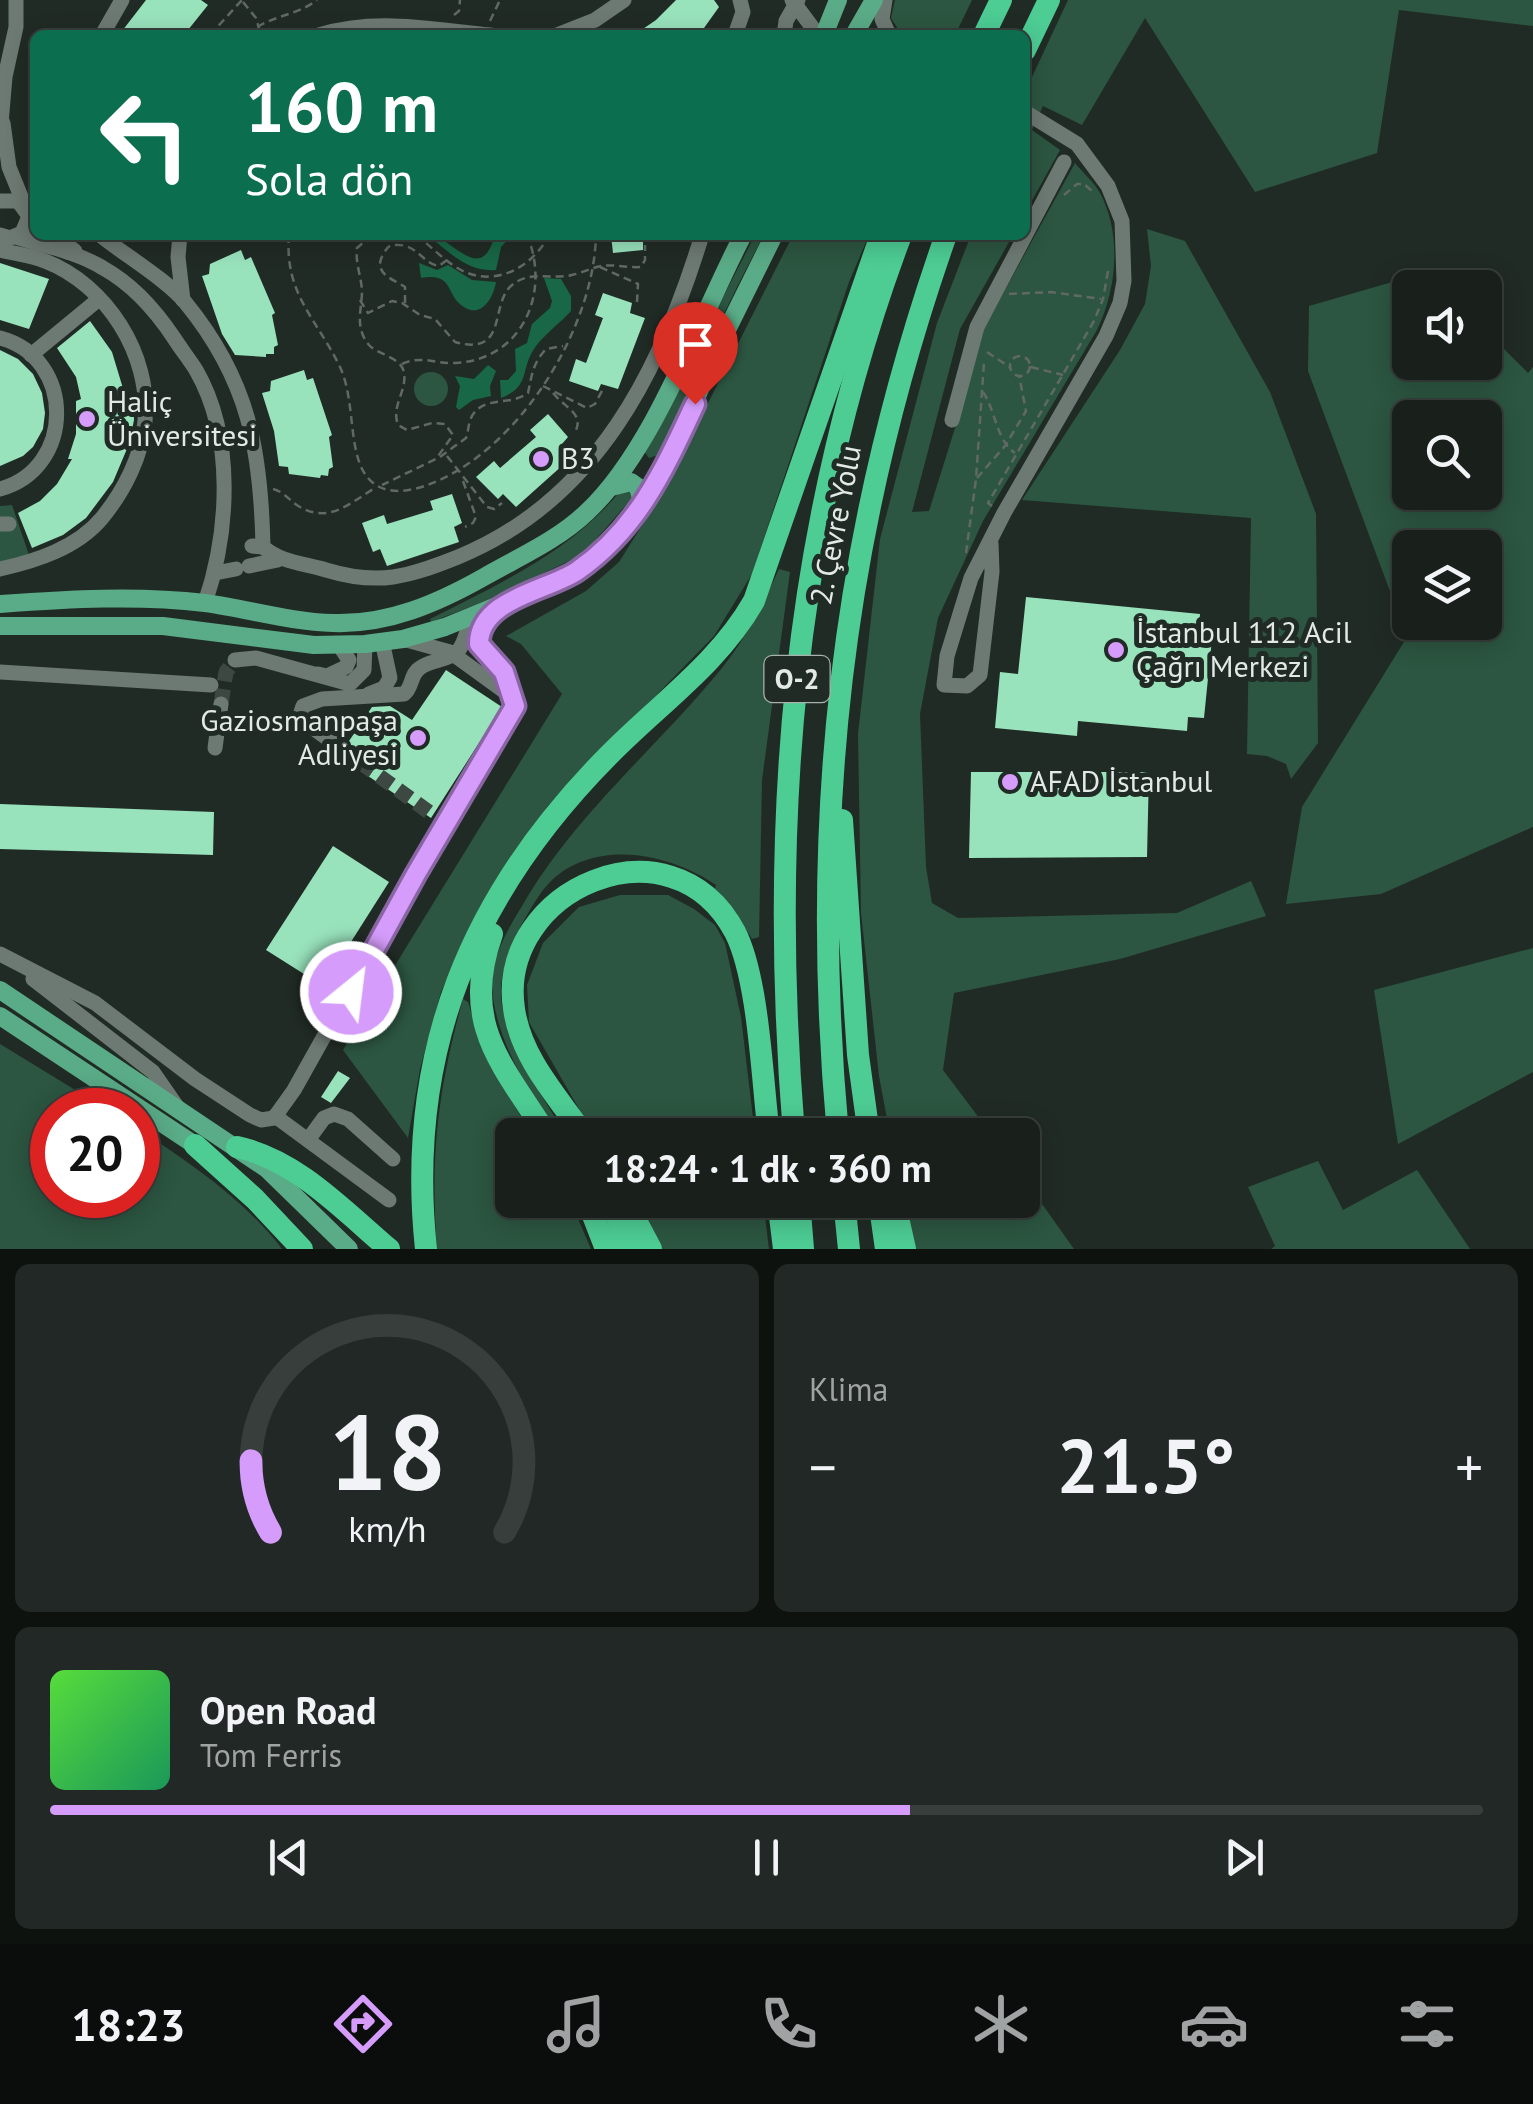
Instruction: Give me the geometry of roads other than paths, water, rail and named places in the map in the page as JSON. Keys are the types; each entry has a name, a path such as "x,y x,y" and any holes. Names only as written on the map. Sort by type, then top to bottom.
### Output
{"highway":[{"path":"986,30 1000,0"},
{"path":"1030,40 1049,0"},
{"path":"426,1249 422,1133 428,1085 456,984 481,929 522,858 554,816 616,747 702,669 728,641 754,601 879,240"},
{"name":"2. Çevre Yolu","path":"793,1118 784,1008 783,899 787,780 797,673 816,541 841,427 877,301 899,240"},
{"name":"2. Çevre Yolu","path":"837,1118 826,900 837,713 853,584 878,460 910,343 944,240"},
{"path":"837,713 860,1086 866,1118"},
{"path":"537,1118 490,1043 479,986 496,924 554,816"},
{"path":"566,1118 518,1026 512,987 516,967 527,941 565,896 610,874 654,872 682,881 714,903 741,946 752,991 767,1118"},
{"path":"856,1024 878,1118"},
{"path":"562,1108 570,1118"},
{"path":"195,1145 302,1249"},
{"path":"237,1147 258,1152 313,1184 389,1249"},
{"path":"595,1218 606,1249"},
{"path":"617,1218 628,1249"},
{"path":"635,1218 651,1249"},
{"path":"780,1218 784,1249"},
{"path":"800,1218 803,1249"},
{"path":"846,1218 849,1249"},
{"path":"882,1218 886,1249"},
{"path":"898,1218 905,1249"}],"main road":[{"path":"857,30 874,0"},
{"path":"823,30 835,1"},
{"path":"0,604 107,598 206,604 332,624 412,612 460,591 552,538 581,518 611,487 636,449 741,240"},
{"path":"0,626 163,626 339,645 373,642 403,638 503,606 578,570 639,512 670,460 722,340 772,240"},
{"path":"636,449 644,464 670,460"},
{"path":"611,487 631,482 638,486 642,502 639,512"},
{"path":"0,990 237,1147 300,1198 349,1249"},
{"path":"0,1016 195,1145 270,1204 315,1249"}],"street":[{"path":"0,135 3,76 16,27 16,0"},
{"path":"105,30 122,0"},
{"path":"570,30 595,20 624,0"},
{"path":"737,30 743,12 740,0"},
{"path":"885,0 882,18 888,30"},
{"path":"795,1 817,30"},
{"path":"786,30 795,1"},
{"path":"343,30 395,24 446,30"},
{"path":"2,114 9,167 29,210 29,222 4,239"},
{"path":"991,543 992,572 980,675 967,686 944,685 946,656 970,578 1106,336 1120,304 1124,281 1122,221 1108,186 1077,144 1032,115"},
{"path":"1030,226 1064,162"},
{"path":"0,201 12,199 29,210"},
{"path":"4,239 82,257"},
{"path":"0,569 55,554 100,520 131,474 145,420 141,370 121,324 88,286 4,239"},
{"path":"60,240 129,286 160,317 197,372 215,418 224,471 216,573 206,604"},
{"path":"106,240 183,300 230,369 251,422 262,486 252,546"},
{"path":"180,240 183,300"},
{"path":"220,542 252,546 278,560 358,580 390,580 468,553 540,512 600,450 632,402 665,339 700,240"},
{"path":"952,420 976,327 1022,240"},
{"path":"31,354 99,299"},
{"path":"0,338 31,354 44,367 59,412 56,435 46,456 31,474 0,490"},
{"path":"216,573 278,560"},
{"path":"17,966 95,1003 250,1115 261,1120 276,1116 294,1090 440,819 515,706 504,672 479,644 486,619 503,606"},
{"path":"342,749 304,723 299,712 314,700 404,694 410,690 414,672 460,649 474,616"},
{"path":"403,638 454,654 512,696"},
{"path":"364,696 389,682 390,671 373,642"},
{"path":"235,660 256,658 343,684 357,680 373,642"},
{"path":"314,674 327,676 346,667 349,660 339,645"},
{"path":"0,672 211,685"},
{"path":"216,748 220,704"},
{"path":"0,954 153,1072 178,1108"},
{"path":"308,1140 324,1118 334,1114 348,1119 393,1158"},
{"path":"276,1116 390,1200"}],"tunnel":[{"path":"221,704 226,672 235,660"},
{"path":"342,749 433,815"}],"place":[{"name":"Haliç Üniversitesi","path":"87,419"},
{"name":"B3","path":"541,459"},
{"name":"İstanbul 112 Acil Çağrı Merkezi","path":"1116,650"},
{"name":"Gaziosmanpaşa Adliyesi","path":"418,738"},
{"name":"AFAD İstanbul","path":"1010,782"}]}
